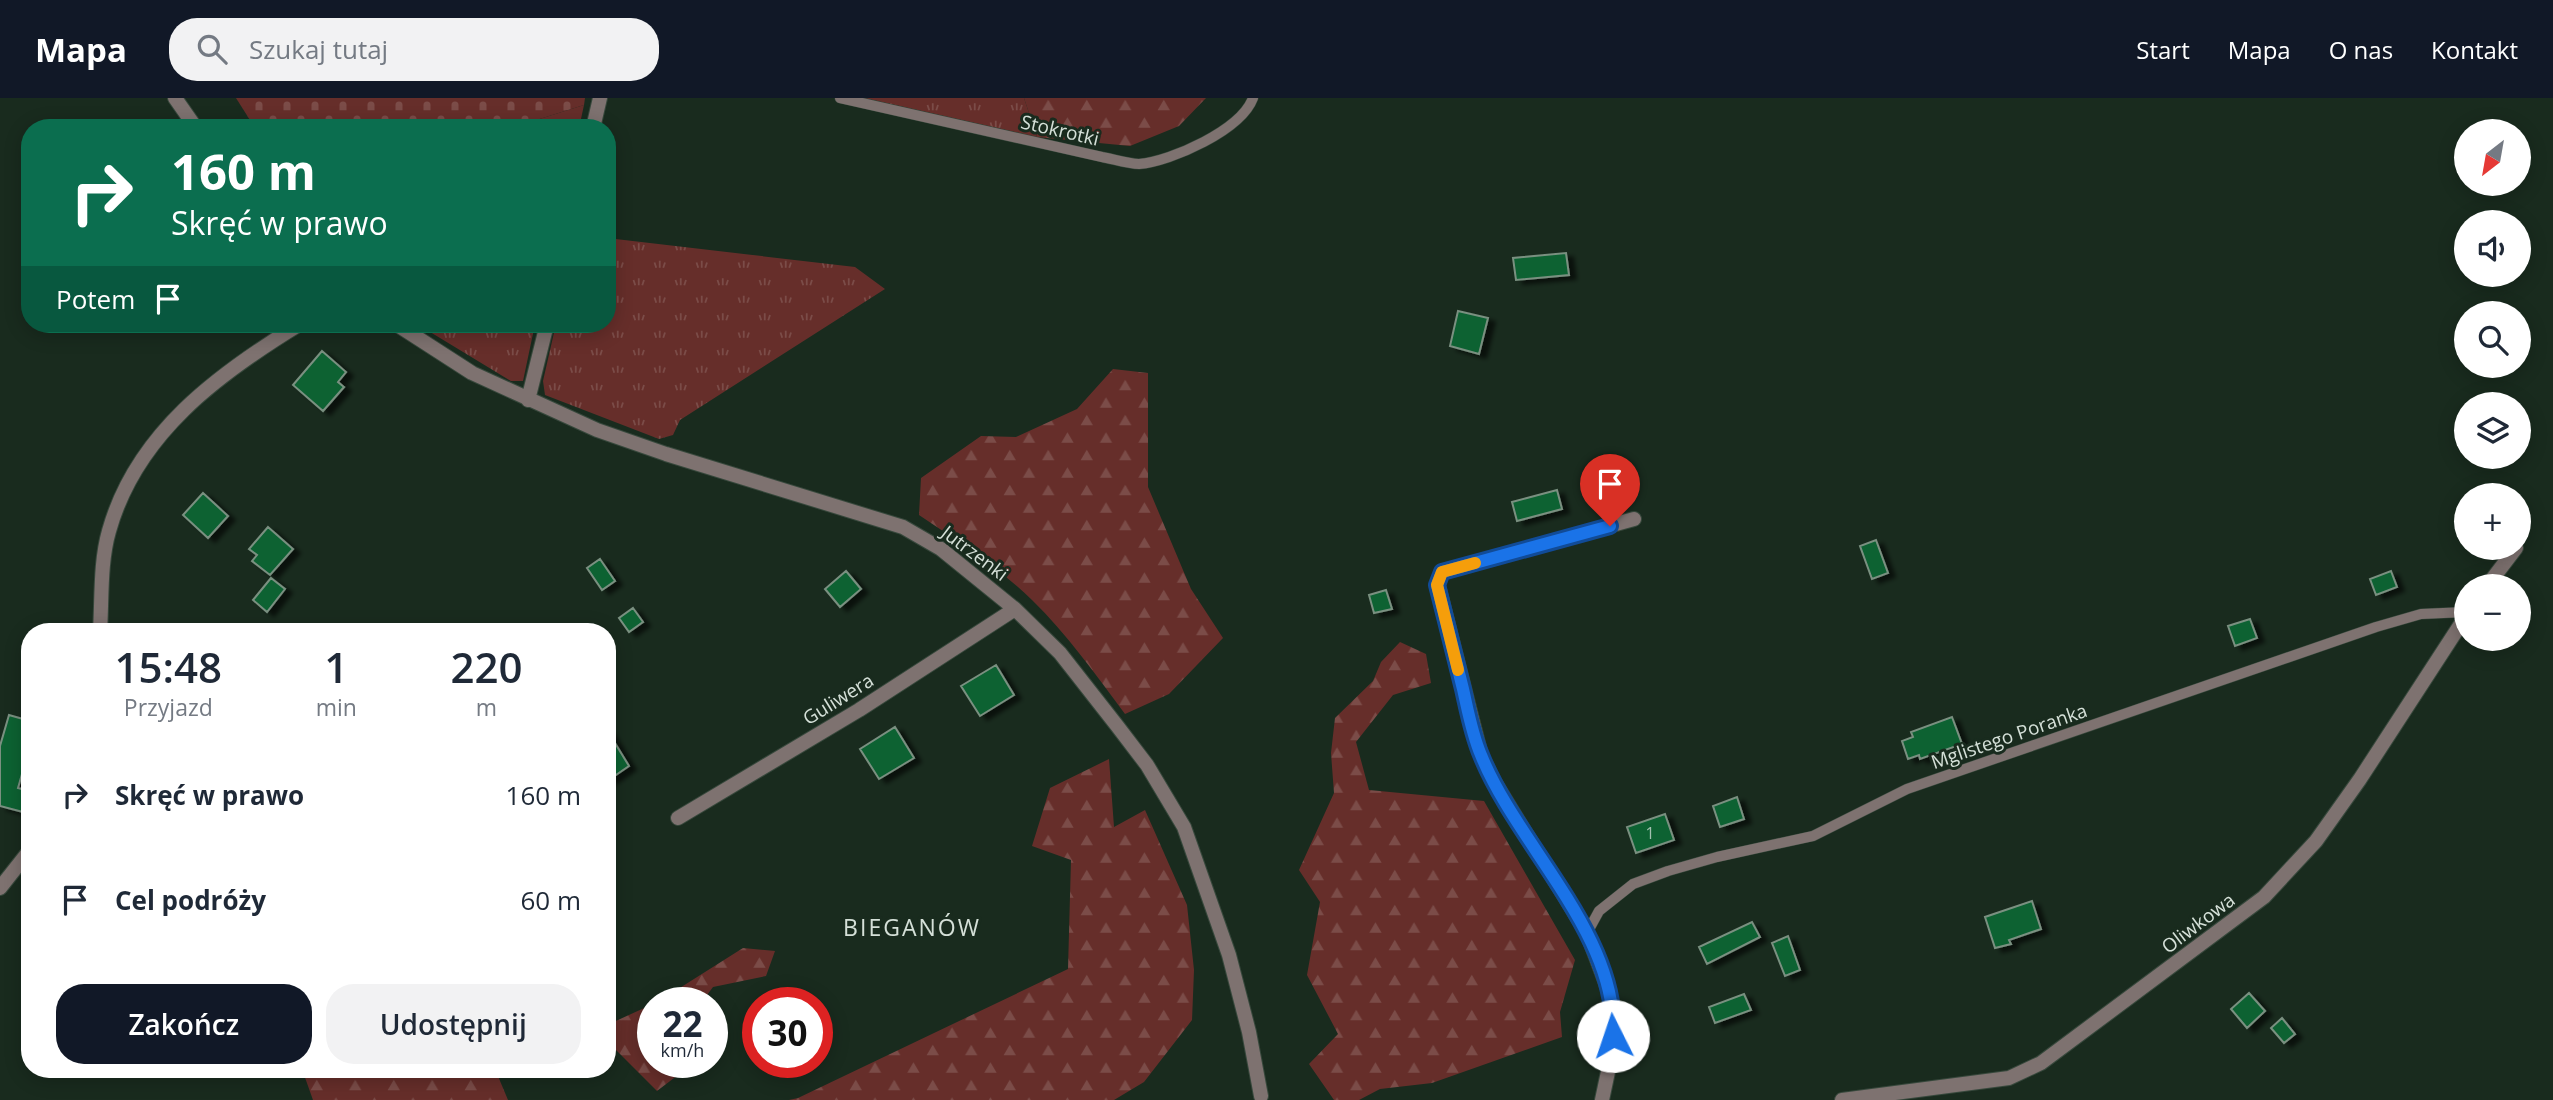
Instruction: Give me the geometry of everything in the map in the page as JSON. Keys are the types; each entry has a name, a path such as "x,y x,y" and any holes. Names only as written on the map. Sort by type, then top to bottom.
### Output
{"street":[{"path":"176,98 190,119"},
{"path":"595,119 600,98"},
{"path":"101,623 108,534 129,479 153,441 184,408 245,357 285,333"},
{"name":"Jutrzenki","path":"410,333 472,373 597,430 903,527 941,549 1015,608 1060,653 1140,755 1184,827 1229,955 1249,1032 1261,1099"},
{"path":"528,400 545,333"},
{"path":"1602,1100 1612,1053 1614,1019 1608,989 1587,933 1495,783 1481,755 1437,585 1442,572 1634,519"},
{"path":"2496,574 2507,560"},
{"name":"Guliwera","path":"678,818 859,710 1015,608"},
{"name":"Oliwkowa","path":"1842,1100 2010,1079 2041,1063 2264,897 2316,841 2360,779 2454,633"},
{"path":"0,888 21,861"}],"lane":[{"name":"Stokrotki","path":"841,98 1101,158 1139,164 1186,151 1228,128 1242,116 1253,98"},
{"name":"Mglistego Poranka","path":"1587,933 1599,911 1633,884 1668,871 1717,857 1813,836 1907,789 2376,627 2421,614 2454,614"}],"green space":[{"path":"236,98 585,98 584,105 540,119 249,119"},
{"path":"864,98 1024,98 1037,137"},
{"path":"1024,98 1206,98 1179,126 1130,146 1037,137"},
{"path":"584,105 581,119 540,119"},
{"path":"616,239 855,267 885,289 680,420 673,435 659,439 545,395 543,381 554,333 616,333"},
{"path":"432,333 533,333 523,381 511,381"},
{"path":"1113,369 1148,373 1148,487 1191,589 1223,638 1169,694 1125,714 1069,641 1032,600 992,565 919,515 921,478 981,436 1016,437 1077,409"},
{"path":"1400,642 1426,654 1431,683 1393,695 1356,742 1369,790 1484,801 1575,960 1560,1012 1562,1037 1432,1083 1380,1089 1359,1100 1334,1100 1309,1064 1338,1034 1307,975 1320,902 1299,870 1334,793 1331,753 1335,718 1373,681 1381,662"},
{"path":"1109,759 1114,827 1145,810 1187,905 1194,970 1192,1020 1144,1082 1114,1100 789,1100 1068,969 1071,860 1032,846 1050,788"},
{"path":"743,948 775,951 766,976 713,987 681,987"},
{"path":"637,1011 637,1071 616,1050 616,1021"},
{"path":"305,1078 499,1078 508,1100 313,1100"},
{"path":"644,1078 674,1078 657,1091"}],"building":[{"path":"1566,253 1569,275 1516,280 1513,258"},
{"path":"1458,311 1488,318 1479,354 1450,346"},
{"path":"322,351 346,372 338,382 344,387 323,411 293,385"},
{"path":"1609,471 1618,501 1603,505 1594,476"},
{"path":"1557,490 1562,509 1517,521 1512,502"},
{"path":"203,493 228,516 208,538 183,515"},
{"path":"268,527 293,549 270,575 252,561 257,555 249,549"},
{"path":"1876,540 1888,573 1872,579 1860,546"},
{"path":"600,559 615,581 602,590 587,568"},
{"path":"846,571 861,589 840,607 825,589"},
{"path":"2391,571 2397,587 2376,595 2370,579"},
{"path":"271,578 285,589 267,612 253,600"},
{"path":"1386,590 1392,609 1374,613 1369,595"},
{"path":"633,608 643,622 629,632 619,618"},
{"path":"2250,619 2257,638 2235,646 2228,626"},
{"path":"996,665 1014,695 980,716 961,686"},
{"path":"9,715 21,718 21,778 18,788 21,789 21,811 0,806 0,746"},
{"path":"1952,717 1962,744 1920,759 1919,755 1908,759 1902,741 1913,737 1911,732"},
{"path":"895,727 914,758 879,779 860,749"},
{"path":"616,745 629,766 616,775"},
{"path":"1737,797 1744,819 1720,827 1713,806"},
{"path":"1665,814 1674,840 1636,853 1627,827"},
{"path":"2032,901 2041,929 2009,940 2011,944 1995,948 1985,917"},
{"path":"1752,922 1760,937 1707,964 1699,947"},
{"path":"1788,936 1800,970 1785,976 1772,943"},
{"path":"2249,993 2265,1011 2247,1028 2231,1009"},
{"path":"1744,994 1751,1010 1715,1023 1709,1007"},
{"path":"2282,1018 2295,1034 2284,1043 2271,1028"}],"slow traffic":[{"path":"1458,670 1437,585 1442,572 1475,563"}],"district":[{"name":"BIEGANÓW","path":"912,927"}],"route":[{"path":"1610,526 1442,572 1437,585 1472,730 1481,755 1495,783 1587,933 1608,989 1614,1019 1613,1036"}]}
